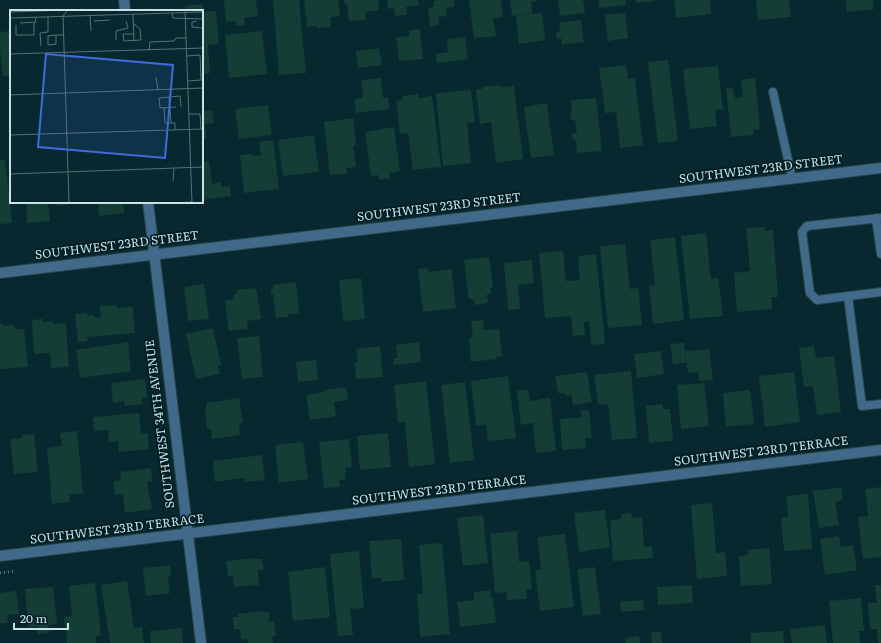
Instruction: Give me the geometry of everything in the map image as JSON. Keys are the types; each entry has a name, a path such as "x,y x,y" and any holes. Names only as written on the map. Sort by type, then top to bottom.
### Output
{"street":[{"path":"124,0 125,10"},
{"name":"SOUTHWEST 23RD STREET","path":"0,273 881,168"},
{"name":"SOUTHWEST 34TH AVENUE","path":"148,203 201,643"},
{"name":"SOUTHWEST 23RD TERRACE","path":"0,556 881,450"}],"lane":[{"path":"773,92 792,178"},
{"path":"881,254 879,218 807,226 802,232 810,293 817,300 881,292"},
{"path":"848,296 862,406 881,404"}],"path":[{"path":"0,573 15,571"}],"building":[{"path":"224,0 256,0 258,16 244,18 245,25 236,26 235,21 226,22"},
{"path":"273,0 299,0 306,73 279,75"},
{"path":"304,0 338,0 340,16 330,17 331,27 307,27"},
{"path":"344,0 378,0 379,10 365,12 366,20 349,21 347,4 345,4"},
{"path":"387,0 418,0 419,5 406,7 407,15 395,16 394,8 388,9"},
{"path":"435,0 454,0 454,7 446,8 447,16 438,17 439,25 430,26 428,8 434,7 433,2 435,2"},
{"path":"469,0 501,0 503,17 493,18 496,36 474,38"},
{"path":"510,0 536,0 531,2 532,14 512,16"},
{"path":"558,0 583,0 585,13 560,16"},
{"path":"598,0 625,0 626,5 599,8"},
{"path":"635,0 655,0 655,1 636,3"},
{"path":"674,0 710,0 711,14 676,18"},
{"path":"756,0 789,0 791,17 758,20"},
{"path":"846,0 873,0 874,9 847,12"},
{"path":"203,4 203,10 186,10 185,6"},
{"path":"216,11 219,44 208,45 210,73 203,74 203,12"},
{"path":"542,13 545,40 519,44 516,16"},
{"path":"625,13 628,38 608,41 605,15"},
{"path":"581,20 584,42 562,45 561,38 557,39 556,32 560,32 559,23"},
{"path":"420,29 423,59 399,61 396,37 409,36 409,30"},
{"path":"10,31 10,75 3,76 0,50 0,32"},
{"path":"262,31 267,74 229,78 225,35"},
{"path":"465,37 468,59 437,63 436,54 448,52 447,39"},
{"path":"379,48 382,65 358,68 356,51"},
{"path":"668,60 678,141 658,143 648,62"},
{"path":"626,65 628,79 635,78 643,145 620,148 616,112 605,113 599,68"},
{"path":"718,66 723,109 715,110 717,126 690,129 683,69"},
{"path":"381,78 383,98 388,97 390,109 356,113 354,99 363,98 361,80"},
{"path":"755,78 760,129 753,130 754,135 731,137 726,88 733,88 735,98 743,97 741,80"},
{"path":"500,85 500,87 514,86 523,159 496,163 491,122 480,124 476,90 482,89 482,87"},
{"path":"471,90 475,122 467,123 471,163 443,166 436,93"},
{"path":"418,94 419,98 432,96 441,167 413,170 408,133 400,134 396,101 403,100 402,96"},
{"path":"596,98 602,151 577,153 576,140 573,140 572,133 577,133 575,120 571,120 571,100"},
{"path":"547,103 554,155 531,158 524,107"},
{"path":"268,105 272,135 239,139 235,109"},
{"path":"212,110 214,123 205,124 207,138 203,139 203,111"},
{"path":"353,118 356,145 353,146 356,167 346,168 347,174 330,175 324,122"},
{"path":"394,127 400,171 389,173 390,178 379,180 378,175 371,176 365,132"},
{"path":"314,135 319,172 283,176 278,140"},
{"path":"273,140 279,189 244,193 240,155 261,155 259,142"},
{"path":"5,159 12,223 0,224 0,160"},
{"path":"209,161 212,184 221,182 221,187 230,186 231,196 203,200 203,162"},
{"path":"26,203 48,203 50,221 27,223"},
{"path":"57,203 79,203 57,206"},
{"path":"98,203 123,203 124,213 99,216"},
{"path":"765,227 765,231 773,230 778,297 771,297 772,309 737,312 734,273 750,271 746,228"},
{"path":"706,233 711,279 718,278 723,316 690,319 681,236"},
{"path":"675,237 684,320 653,324 649,286 655,285 650,240"},
{"path":"625,244 630,289 638,288 642,325 608,328 600,246"},
{"path":"563,251 566,281 580,280 578,256 596,254 605,344 591,345 589,321 584,322 585,335 573,336 571,316 545,318 539,253"},
{"path":"489,257 493,287 490,288 491,293 487,294 488,303 475,305 474,299 469,299 464,260"},
{"path":"532,260 534,283 518,285 520,309 508,310 504,263"},
{"path":"428,268 429,272 451,269 456,308 423,312 418,269"},
{"path":"361,278 365,319 343,321 339,280"},
{"path":"296,282 299,313 288,314 288,317 276,318 273,294 271,294 273,285"},
{"path":"204,284 209,319 188,321 184,287"},
{"path":"256,288 261,319 247,321 248,329 229,331 225,300 234,299 234,294 238,293 237,290"},
{"path":"117,305 117,308 133,307 135,333 87,337 88,341 78,342 75,314 87,313 87,316 94,315 95,318 101,317 100,306"},
{"path":"43,319 43,322 53,321 53,324 66,323 69,367 51,368 50,353 34,354 32,320"},
{"path":"483,320 484,330 499,329 502,356 496,357 496,359 471,362 469,338 473,337 471,321"},
{"path":"0,324 3,326 14,325 15,329 24,329 28,367 0,369"},
{"path":"213,328 221,365 218,365 220,374 196,379 186,334"},
{"path":"259,336 263,377 242,379 237,338"},
{"path":"128,342 131,371 80,378 76,350"},
{"path":"419,342 421,362 394,365 393,359 397,358 396,345"},
{"path":"684,343 686,363 673,364 670,344"},
{"path":"380,346 383,377 356,379 355,363 358,362 356,349"},
{"path":"814,346 816,358 834,356 841,412 817,415 813,386 804,387 799,348"},
{"path":"709,349 713,380 699,381 698,372 688,373 685,351"},
{"path":"661,351 664,374 637,378 634,354"},
{"path":"316,360 318,380 298,382 296,362"},
{"path":"631,371 637,438 612,440 608,404 598,405 594,375"},
{"path":"587,372 592,402 573,405 571,395 566,396 565,393 558,393 555,376"},
{"path":"794,372 800,422 765,427 759,376"},
{"path":"508,376 516,438 488,441 486,424 476,426 471,381"},
{"path":"145,379 147,398 142,398 143,404 125,406 124,401 113,403 111,383"},
{"path":"426,381 435,464 409,467 405,422 398,423 394,385"},
{"path":"465,382 474,460 450,463 441,385"},
{"path":"704,383 709,426 681,429 677,385"},
{"path":"346,387 348,400 334,402 336,416 310,420 306,395 325,392 324,390"},
{"path":"528,390 530,401 550,398 556,451 536,453 533,423 521,425 517,391"},
{"path":"750,390 754,424 726,427 723,393"},
{"path":"239,398 243,423 239,423 240,435 212,439 211,429 207,429 206,403"},
{"path":"663,404 663,409 670,409 673,441 649,443 646,406"},
{"path":"589,410 592,438 585,438 586,448 562,450 560,419 582,417 581,411"},
{"path":"139,413 141,433 148,433 149,449 119,452 118,441 109,442 108,430 94,431 93,417"},
{"path":"77,431 83,493 69,495 70,502 52,504 47,448 62,446 60,433"},
{"path":"388,433 391,467 360,470 357,436"},
{"path":"34,434 38,472 14,474 10,439 22,438 22,435"},
{"path":"349,439 352,467 345,468 346,479 339,480 340,487 324,488 319,442"},
{"path":"303,442 308,479 279,483 275,445"},
{"path":"262,455 265,480 245,482 244,478 215,482 213,461"},
{"path":"151,468 152,481 147,482 152,509 125,513 123,494 115,495 113,481 121,480 120,472"},
{"path":"841,487 843,500 835,502 839,525 819,528 813,491"},
{"path":"881,487 881,557 863,559 858,517 868,516 865,489"},
{"path":"808,494 812,549 784,551 781,518 788,517 786,496"},
{"path":"712,503 716,553 725,552 727,576 697,579 691,505"},
{"path":"605,510 610,547 579,552 574,513"},
{"path":"631,513 632,518 642,517 644,547 652,546 653,558 613,561 610,520 622,519 621,514"},
{"path":"483,515 488,563 463,566 457,518"},
{"path":"517,531 519,562 529,561 532,589 526,590 527,599 507,600 506,592 495,593 490,534"},
{"path":"565,534 574,607 540,611 535,570 541,570 537,537"},
{"path":"839,536 841,547 853,545 857,570 825,575 820,539"},
{"path":"401,539 404,580 381,582 381,578 372,578 369,541"},
{"path":"442,543 450,634 420,637 417,594 423,594 419,545"},
{"path":"769,548 772,584 741,586 739,556 748,555 748,550"},
{"path":"359,551 364,608 350,609 353,635 338,636 330,554"},
{"path":"256,558 262,559 264,569 258,570 259,585 234,587 233,576 228,576 226,561"},
{"path":"170,565 171,576 168,576 170,593 146,596 143,568"},
{"path":"325,567 330,617 293,621 288,572"},
{"path":"595,567 601,614 583,616 577,569"},
{"path":"127,581 134,628 142,627 144,643 110,643 101,585"},
{"path":"95,583 101,635 96,636 96,643 67,643 64,617 72,616 69,586"},
{"path":"692,585 693,603 658,605 657,587"},
{"path":"875,585 881,585 881,643 878,643 877,629 870,629 868,603 877,603"},
{"path":"53,587 57,624 48,625 49,633 38,634 37,627 28,628 25,589"},
{"path":"490,590 491,598 493,597 496,623 460,627 457,602 474,600 474,592"},
{"path":"16,591 19,614 7,615 8,623 0,623 0,593"},
{"path":"861,598 864,631 859,631 860,643 833,643 829,601"},
{"path":"643,600 644,610 621,612 620,602"},
{"path":"262,611 269,612 269,622 274,621 276,636 272,637 273,643 248,643 248,639 241,640 240,629 234,629 233,617 238,617 238,614"},
{"path":"825,625 827,643 792,643 790,629"},
{"path":"182,628 183,643 151,643 150,631"},
{"path":"661,631 662,643 652,643 651,633"},
{"path":"783,631 784,643 751,643 750,633"},
{"path":"639,636 640,643 626,643 625,638"}]}
